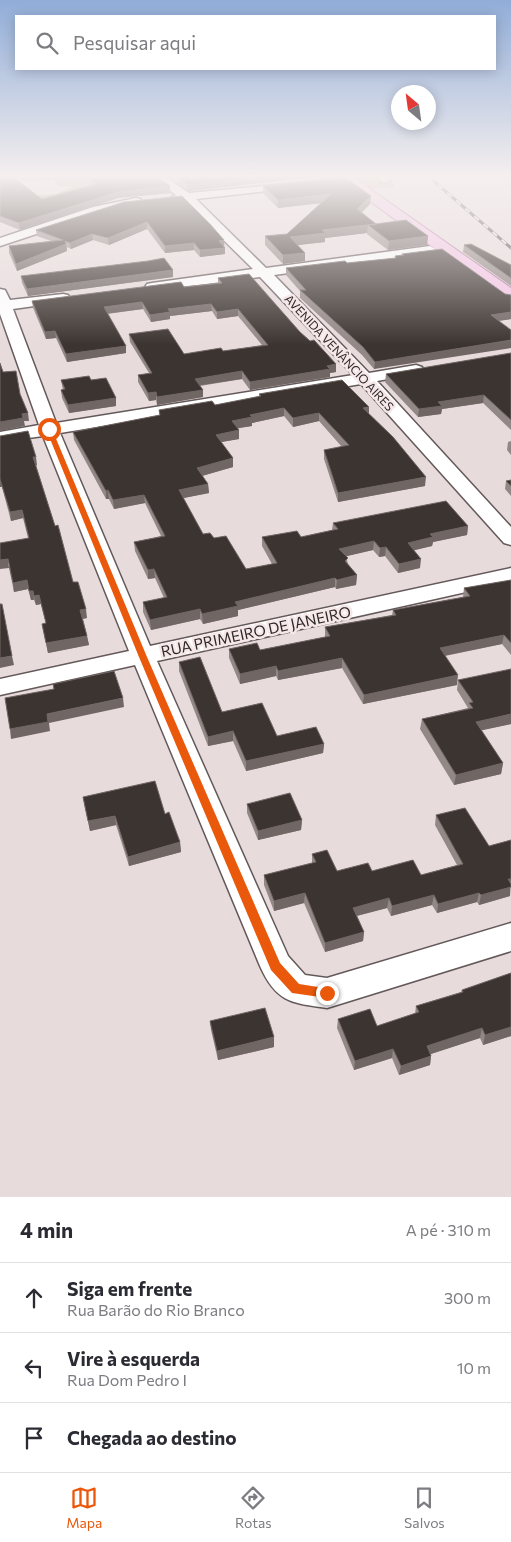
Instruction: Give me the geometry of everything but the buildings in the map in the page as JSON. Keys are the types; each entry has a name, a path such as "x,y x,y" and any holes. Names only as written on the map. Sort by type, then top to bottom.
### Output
{"main road":[{"path":"420,233 511,296"}],"street":[{"path":"0,242 28,233"},
{"name":"AVENIDA VENÂNCIO AIRES","path":"223,233 365,378 511,540"},
{"path":"139,288 444,249"},
{"path":"82,296 2,301 49,429 143,657 276,966 296,989 327,993 511,937"},
{"path":"0,437 433,367"},
{"name":"RUA PRIMEIRO DE JANEIRO","path":"0,687 511,575"}],"railway":[{"path":"494,233 511,248"}],"route":[{"path":"49,429 143,657 276,966 296,989 327,993"}]}
